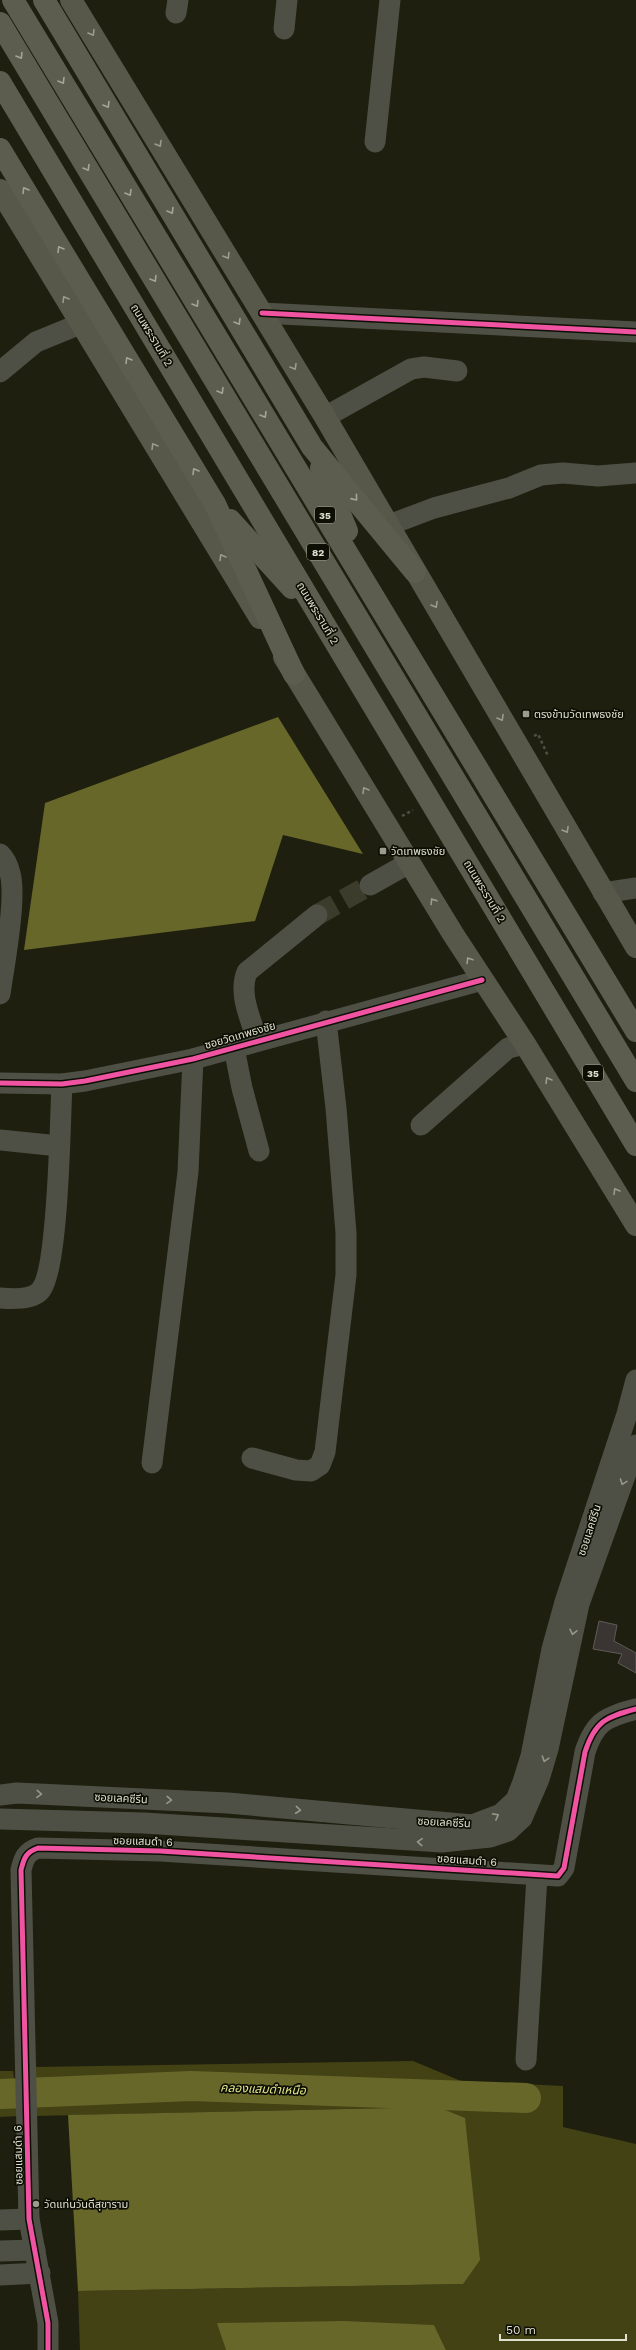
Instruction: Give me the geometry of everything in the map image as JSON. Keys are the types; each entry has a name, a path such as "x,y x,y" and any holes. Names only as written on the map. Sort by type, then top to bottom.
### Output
{"highway":[{"name":"35","path":"13,0 636,1031"},
{"path":"44,0 312,446 415,572"},
{"name":"82","path":"0,23 636,1081"},
{"name":"ถนนพระรามที่ 2","path":"0,82 636,1145"},
{"path":"0,94 636,1152"},
{"path":"0,149 215,504 294,674"},
{"path":"312,446 373,594"},
{"path":"215,504 324,622"}],"main road":[{"path":"72,0 389,525 415,572 636,947"},
{"path":"0,190 80,324 409,863 482,980 526,1044 636,1225"}],"street":[{"path":"284,29 287,0"},
{"path":"375,142 390,0"},
{"path":"262,313 636,332"},
{"path":"0,372 36,342 80,324"},
{"path":"324,417 411,369 424,368 457,371"},
{"path":"389,525 434,508 509,488 541,476 563,473 598,476 636,473"},
{"path":"0,854 6,860 11,874 12,898 0,994"},
{"path":"370,885 409,863"},
{"path":"603,893 636,888"},
{"path":"257,1040 243,992 243,980 247,972 317,915"},
{"name":"ซอยวัดเทพธงชัย","path":"0,1083 62,1084 193,1059 326,1021 482,980"},
{"path":"252,1458 296,1470 311,1471 320,1465 325,1452 346,1275 346,1234 337,1116 326,1021"},
{"path":"421,1125 508,1048 526,1044"},
{"path":"234,1048 242,1088 259,1151"},
{"path":"152,1463 188,1172 193,1059"},
{"path":"0,1298 26,1297 38,1293 46,1282 55,1222 62,1084"},
{"path":"0,1140 59,1146"},
{"name":"ซอยเลคซีรีน","path":"572,1603 636,1380"},
{"name":"ซอยเลคซีรีน","path":"0,1819 29,1818 442,1833 488,1821 501,1814 516,1800 530,1756 552,1649 636,1445"},
{"name":"ซอยแสมดำ 6","path":"48,2350 48,2323 29,2219 28,2114 21,1870 24,1858 29,1851 38,1848 160,1851 537,1876 558,1876 564,1868 585,1752 590,1734 598,1724 614,1715 636,1709"},
{"name":"ซอยเลคซีรีน","path":"0,1795 18,1793 228,1803 442,1833"},
{"path":"526,2060 537,1876"},
{"path":"0,2220 29,2219"},
{"path":"0,2251 35,2250"},
{"path":"0,2275 40,2273"}],"path":[{"path":"538,734 548,756"}],"shaded area":[{"path":"278,717 363,854 283,835 255,921 24,950 45,803"},
{"path":"413,2061 461,2081 563,2086 563,2127 636,2144 636,2350 446,2350 434,2325 218,2323 226,2350 80,2350 78,2291 463,2284 438,2107 34,2116 36,2067"},
{"path":"0,2071 13,2071 19,2116 0,2117"},
{"path":"438,2107 465,2118 480,2260 463,2284 78,2291 68,2115"},
{"path":"344,2321 434,2325 446,2350 226,2350 217,2323"}],"building":[{"path":"599,1621 617,1625 614,1641 636,1653 636,1673 618,1663 622,1654 593,1649"}],"waterway":[{"name":"คลองแสมดำเหนือ","path":"0,2094 191,2086 526,2098"}],"tunnel":[{"path":"317,915 370,885"}],"cycle path":[{"path":"262,313 636,332"},
{"path":"0,1083 62,1084 85,1081 193,1059 482,980"},
{"path":"48,2350 48,2323 29,2219 21,1870 28,1854 38,1848 160,1851 558,1876 564,1868 585,1752 593,1733 609,1718 636,1709"}],"place":[{"name":"ตรงข้ามวัดเทพธงชัย","path":"526,714"},
{"name":"วัดเทพธงชัย","path":"383,851"},
{"name":"วัดแท่นวันดีสุขาราม","path":"36,2204"}]}
